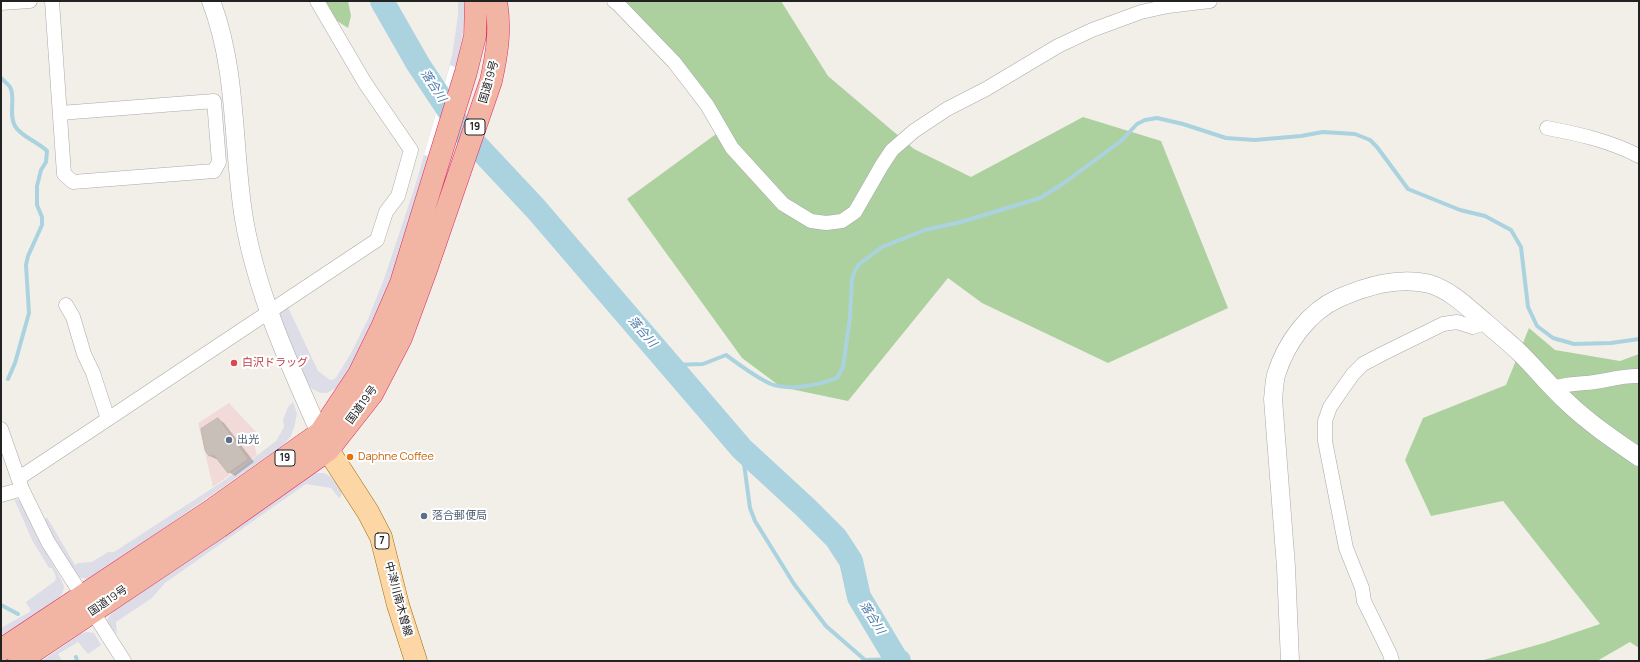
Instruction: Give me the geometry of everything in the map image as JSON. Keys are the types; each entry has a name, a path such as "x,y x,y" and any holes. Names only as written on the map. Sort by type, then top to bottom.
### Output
{"highway":[{"name":"国道19号","path":"324,442 382,327 401,283 466,72 474,36 476,1"},
{"name":"国道19号","path":"1,650 86,604 219,527 324,442 372,394 401,338 491,81 499,32 496,1"},
{"name":"国道19号","path":"19,661 86,604"}],"main road":[{"name":"中津川南木曽線","path":"324,442 368,512 381,537 398,605 416,661"}],"street":[{"path":"1,3 30,1"},
{"path":"52,1 64,174 73,182 214,171 219,162 214,101 60,113"},
{"path":"211,1 228,62 244,218 254,266 269,311 299,387 324,442"},
{"path":"1,495 20,484 108,419 377,240 386,212 398,196 411,150 365,83 317,1"},
{"path":"614,1 674,62 707,105 732,148 783,204 811,221 826,223 842,221 855,212 892,150 918,128 947,109 986,89 1058,46 1092,30 1141,12 1168,6 1210,1"},
{"path":"1547,128 1585,135 1626,149 1639,156"},
{"path":"1290,661 1286,567 1273,399 1276,377 1287,347 1305,323 1331,302 1359,290 1386,282 1400,281 1430,284 1444,290 1459,299 1521,354 1567,402 1601,430 1639,457"},
{"path":"66,305 73,316 84,354 93,373 108,419"},
{"path":"1392,661 1364,601 1362,588 1346,548 1325,441 1325,421 1330,407 1337,396 1353,374 1363,364 1443,324 1457,322 1473,327 1486,323"},
{"path":"1553,388 1565,384 1585,383 1623,376 1639,376"},
{"path":"1,429 20,484 48,542 86,604 124,661"}],"shaded area":[{"path":"458,1 464,1 465,6 463,32 458,58 396,264 382,303 359,355 336,388 327,393 321,393 312,389 305,380 279,313 286,303 318,371 330,380 335,379 350,355 369,317 385,276 416,183 452,56 458,15"},
{"path":"293,402 297,413 295,424 291,436 283,445 101,572 89,579 80,578 76,575 45,524 44,520 47,517 75,565 78,563 92,562 108,552 114,552 225,480 276,441 284,427 283,420 288,407"},
{"name":"出光","path":"229,403 256,432 255,448 257,455 213,487 198,423"},
{"path":"316,473 324,473 330,476 342,491 339,498 331,488 306,484 165,583 152,598 116,622 117,634 108,624 107,620 113,611"},
{"path":"14,499 21,501 36,535 64,586 63,592 59,598 23,623 1,635 1,628 31,611 26,602 55,581 56,577 52,568 49,568 33,542"},
{"path":"87,632 94,633 101,645 88,654 78,642 58,654 62,661 42,661 80,634"}],"green space":[{"path":"321,1 348,1 351,16 348,28 331,17"},
{"path":"621,1 781,1 828,76 914,149 971,177 1083,117 1161,141 1228,308 1108,363 982,303 948,278 848,401 781,387 742,358 627,199 727,126 704,89 670,48"},
{"path":"1529,328 1555,350 1620,361 1639,354 1639,648 1630,642 1597,661 1480,661 1544,643 1600,624 1503,501 1431,516 1405,460 1423,418 1506,385"}],"pier":[{"path":"450,65 474,75 446,162 424,155"}],"building":[{"path":"218,418 248,459 228,473 214,455 209,456 205,450 201,429"}],"waterway":[{"name":"落合川","path":"382,1 418,64 461,129 536,209 742,449 836,538 851,561 859,597 896,659 899,661"},
{"path":"1,78 12,91 12,116 17,130 47,151 46,162 41,170 37,186 37,205 42,217 42,225 28,256 26,265 29,313 15,363 8,379"},
{"path":"671,365 703,364 726,355 759,378 778,386 804,386 822,383 837,378 843,367 850,317 852,278 858,265 882,247 925,230 961,222 1040,198 1064,183 1121,141 1137,124 1145,120 1157,118 1183,124 1226,138 1255,140 1301,136 1323,132 1355,134 1370,140 1377,147 1408,189 1460,210 1485,216 1511,230 1521,247 1528,307 1537,326 1553,338 1574,344 1611,343 1639,339"},
{"path":"742,449 750,508 755,521 794,584 826,626 865,660 896,659"},
{"path":"1,605 18,614"},
{"path":"76,657 77,661"}],"place":[{"name":"白沢ドラッグ","path":"234,363"},
{"name":"出光","path":"229,440"},
{"name":"Daphne Coffee","path":"350,457"},
{"name":"落合郵便局","path":"424,516"}]}
